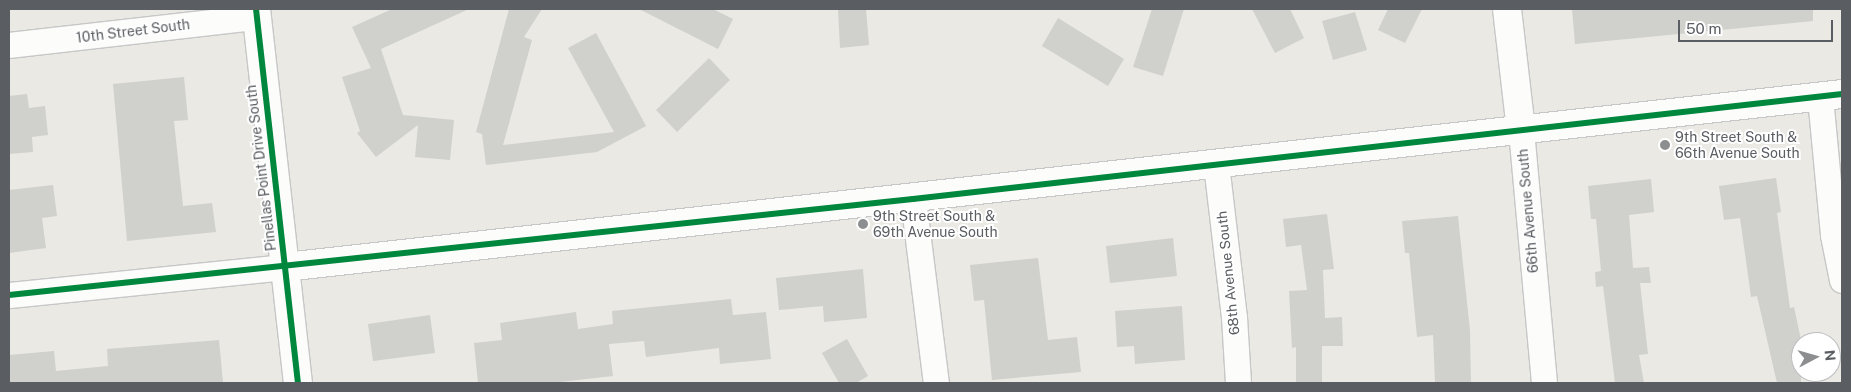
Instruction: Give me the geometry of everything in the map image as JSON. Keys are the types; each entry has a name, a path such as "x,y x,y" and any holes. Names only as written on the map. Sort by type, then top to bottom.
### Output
{"street":[{"name":"66th Avenue South","path":"1507,9 1521,130 1544,383"},
{"name":"10th Street South","path":"9,45 256,13"},
{"name":"Pinellas Point Drive South","path":"256,13 298,383"},
{"path":"9,295 913,199 1831,96 1833,235 1842,280"},
{"name":"68th Avenue South","path":"1216,164 1234,317 1238,383"},
{"path":"913,199 936,383"}],"building":[{"path":"392,9 469,9 381,49 403,115 454,120 450,160 415,157 418,125 376,157 357,133 360,131 342,77 371,68 352,27"},
{"path":"509,9 542,9 524,37 532,40 503,145 614,132 568,48 596,33 646,126 597,152 486,165 482,134 476,132"},
{"path":"639,9 713,9 733,19 718,49"},
{"path":"838,9 866,9 869,45 840,48"},
{"path":"1152,9 1184,9 1163,76 1133,67"},
{"path":"1252,9 1290,9 1304,38 1275,53"},
{"path":"1388,9 1422,9 1405,43 1378,30"},
{"path":"1572,9 1813,9 1813,21 1575,44"},
{"path":"1355,12 1367,50 1333,60 1322,21"},
{"path":"1058,18 1124,59 1108,86 1042,46"},
{"path":"709,58 730,80 677,132 656,110"},
{"path":"184,77 188,120 174,121 183,206 212,203 216,232 127,241 113,84"},
{"path":"27,94 29,108 45,106 48,135 32,137 33,152 9,154 9,96"},
{"path":"1776,178 1781,212 1777,213 1790,308 1794,307 1799,332 1791,332 1791,382 1801,383 1777,383 1757,296 1751,297 1740,218 1724,220 1719,186"},
{"path":"1651,179 1654,212 1629,215 1633,268 1649,267 1651,283 1640,283 1648,354 1639,355 1644,383 1615,383 1603,286 1596,287 1595,272 1601,271 1596,219 1591,219 1588,186"},
{"path":"53,185 57,216 42,218 46,248 9,253 9,190"},
{"path":"1327,214 1334,269 1323,270 1325,318 1342,317 1343,346 1322,346 1322,383 1296,383 1296,347 1292,348 1289,291 1307,290 1301,245 1286,247 1283,219"},
{"path":"1458,216 1470,331 1471,383 1435,383 1433,335 1417,337 1409,253 1405,253 1402,221"},
{"path":"1173,238 1177,276 1110,283 1106,246"},
{"path":"1038,258 1048,340 1077,337 1081,372 992,380 984,300 974,301 970,265"},
{"path":"863,269 867,318 824,322 823,306 779,310 776,278"},
{"path":"731,299 733,315 766,312 771,359 720,364 719,348 646,357 644,341 609,344 613,376 551,383 478,383 474,343 502,340 500,323 576,312 578,329 613,324 612,311"},
{"path":"1182,306 1185,360 1135,364 1134,346 1117,347 1115,311"},
{"path":"430,315 435,353 373,361 368,324"},
{"path":"847,339 868,376 856,383 839,383 822,353"},
{"path":"219,340 223,382 9,383 9,355 54,351 56,371 108,366 107,349"}],"cycle path":[{"path":"256,9 298,383"},
{"path":"9,295 913,199 1842,94"}],"place":[{"name":"9th Street South & 66th Avenue South","path":"1665,145"},
{"name":"9th Street South & 69th Avenue South","path":"863,224"}]}
